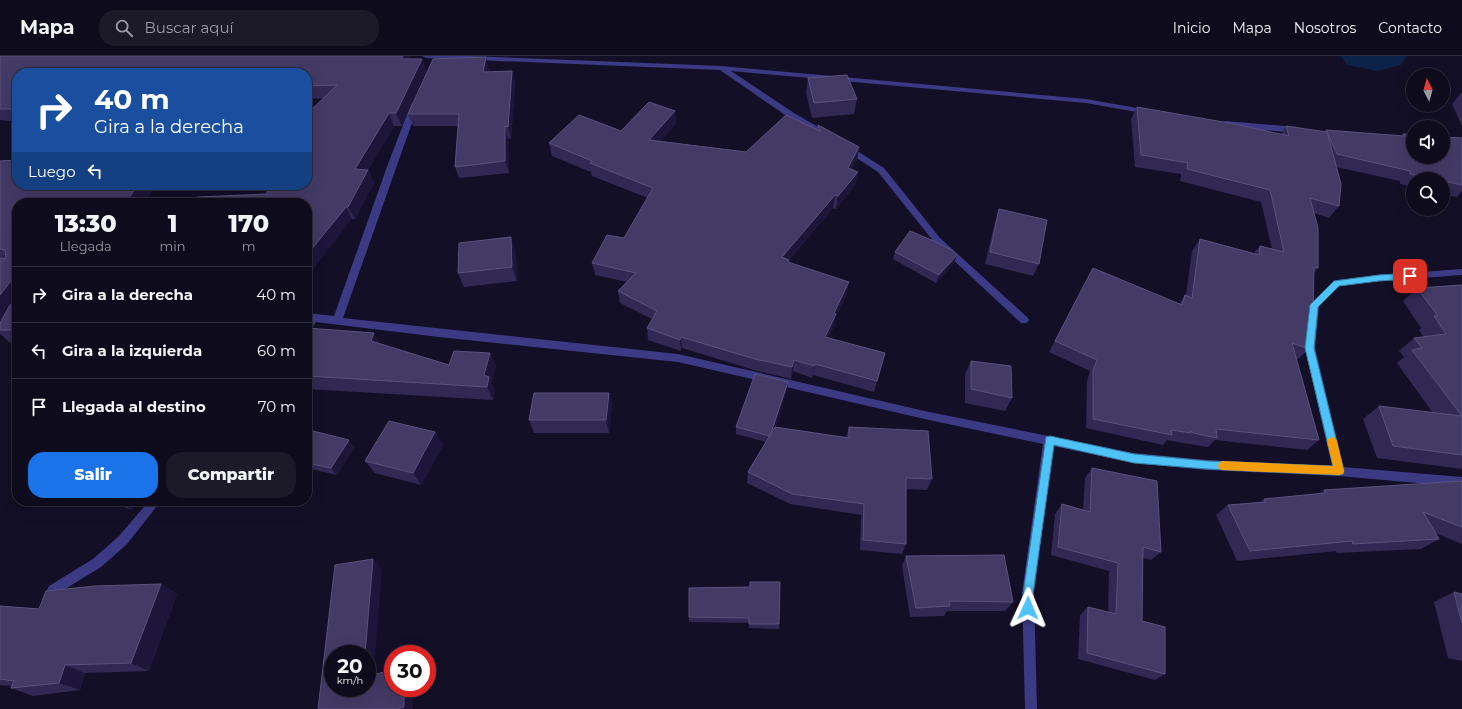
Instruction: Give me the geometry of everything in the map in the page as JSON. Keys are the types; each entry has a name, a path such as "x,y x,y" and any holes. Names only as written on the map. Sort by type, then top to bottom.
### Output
{"street":[{"path":"426,56 438,59 721,68 1086,101 1157,113"},
{"path":"721,68 791,115 833,139 880,170 937,240 1024,320"},
{"path":"337,320 392,164 418,98"},
{"path":"1219,123 1304,130"},
{"path":"1339,471 1310,348 1314,305 1337,283 1379,278 1462,272"},
{"path":"312,317 439,333 678,358 929,416 1134,458 1207,465 1339,471 1462,482"},
{"path":"1031,709 1028,594 1050,440"},
{"path":"53,590 97,563 124,540 152,506"}],"building":[{"path":"0,56 403,56 401,59 422,59 396,113 389,113 355,169 368,170 348,207 346,207 312,249 312,198 196,198 267,194 267,190 312,190 312,109 337,85 312,86 312,68 12,68 12,109 0,109"},
{"path":"486,57 483,72 512,71 508,127 505,126 505,161 455,167 459,114 408,114 433,59"},
{"path":"847,75 857,99 814,103 808,78"},
{"path":"649,102 675,111 649,140 746,152 786,115 820,131 818,125 859,147 848,168 858,172 838,196 835,195 782,257 789,260 788,262 849,282 834,313 836,314 825,337 885,353 877,381 815,364 814,366 794,360 792,367 755,359 681,337 680,340 647,328 657,311 618,291 636,273 592,263 607,235 624,238 653,188 590,163 592,161 549,143 579,115 621,131"},
{"path":"1137,107 1235,124 1289,136 1286,126 1327,132 1341,184 1339,206 1310,198 1318,228 1318,268 1314,267 1313,316 1309,349 1292,343 1319,440 1216,429 1217,438 1193,433 1191,431 1191,433 1171,430 1172,435 1093,419 1093,371 1097,360 1055,341 1093,268 1182,305 1185,295 1192,298 1200,239 1259,255 1260,246 1284,252 1270,190 1187,169 1188,163 1141,155"},
{"path":"1326,130 1404,136 1403,134 1406,134 1406,164 1450,164 1450,137 1462,138 1462,185 1450,182 1450,172 1410,172 1337,154"},
{"path":"12,160 12,190 134,190 129,198 12,198 12,279 0,295 0,258 4,259 6,257 5,250 0,249 0,161"},
{"path":"999,209 1047,220 1039,264 990,252"},
{"path":"910,231 952,250 957,255 939,275 895,252"},
{"path":"511,237 512,267 458,273 459,243"},
{"path":"1462,285 1462,416 1412,350 1422,348 1414,338 1446,334 1434,316 1438,316 1417,288"},
{"path":"10,305 12,305 12,330 0,330 0,323"},
{"path":"312,328 374,333 371,341 449,365 454,351 490,353 484,375 489,377 487,387 312,376"},
{"path":"971,361 1011,366 1012,398 971,389"},
{"path":"755,374 788,382 770,436 736,427"},
{"path":"534,393 609,393 606,420 529,420"},
{"path":"1379,406 1462,416 1462,455 1393,446"},
{"path":"389,421 435,432 413,473 365,461"},
{"path":"775,427 849,438 849,427 928,431 932,479 906,478 906,544 863,540 864,504 792,494 748,472"},
{"path":"313,431 349,440 331,468 312,464"},
{"path":"1092,468 1157,481 1161,552 1143,547 1142,621 1165,627 1165,674 1087,653 1088,607 1116,614 1118,563 1058,547 1062,504 1090,512"},
{"path":"1462,481 1462,527 1423,512 1439,539 1353,544 1352,541 1250,551 1228,505 1266,502 1264,499 1326,493 1324,490"},
{"path":"1004,555 1013,602 949,601 950,606 916,608 906,556"},
{"path":"373,559 366,645 326,645 335,565"},
{"path":"750,582 780,582 779,624 749,624 749,618 689,617 689,588 750,587"},
{"path":"161,584 131,663 65,665 59,683 11,688 14,681 0,679 0,606 39,609 46,591 95,586"},
{"path":"1454,592 1462,594 1462,623"},
{"path":"324,658 324,697 376,697 376,674 384,672 384,697 404,697 404,707 397,709 318,709"}],"waterway":[{"path":"1362,56 1378,58 1386,56"}],"slow traffic":[{"path":"1222,466 1339,471 1332,441"}],"route":[{"path":"1028,608 1028,594 1050,440 1134,458 1207,465 1339,471 1310,348 1314,305 1337,283 1410,276"}]}
